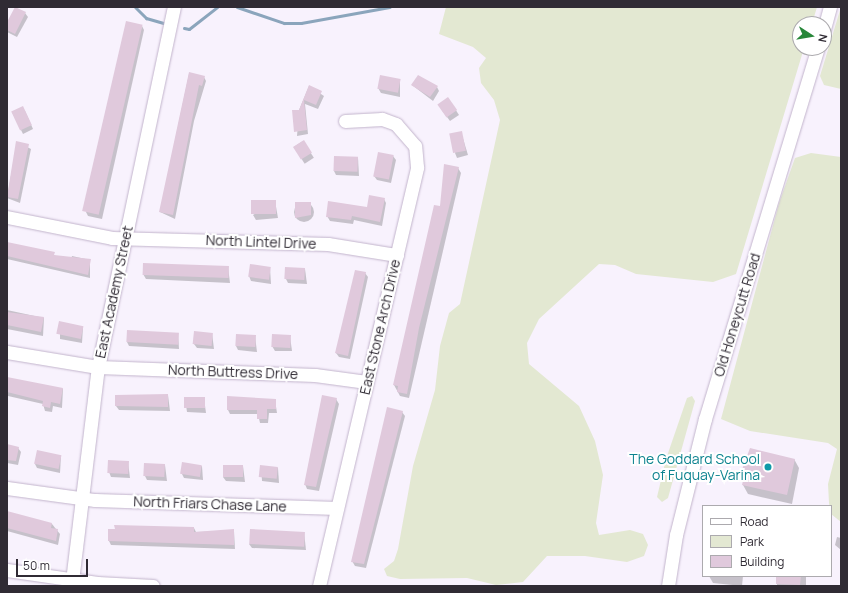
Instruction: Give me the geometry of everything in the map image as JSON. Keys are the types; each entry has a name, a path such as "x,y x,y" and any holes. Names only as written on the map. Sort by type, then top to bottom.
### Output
{"street":[{"name":"East Academy Street","path":"72,581 98,367 174,7"},
{"name":"Old Honeycutt Road","path":"668,586 677,528 705,419 816,56"},
{"name":"East Stone Arch Drive","path":"319,586 417,167 414,146 410,136 389,121 345,121"},
{"name":"North Lintel Drive","path":"7,218 125,238 328,244 397,255"},
{"name":"North Buttress Drive","path":"7,352 98,367 315,375 367,382"},
{"name":"North Friars Chase Lane","path":"7,488 83,499 338,508"},
{"path":"7,570 72,581 153,586"}],"green space":[{"path":"446,7 817,7 814,16 792,16 792,56 802,56 736,274 713,282 636,274 615,265 599,264 539,319 527,343 529,364 579,406 595,441 603,475 596,523 599,535 630,530 643,534 648,545 644,556 627,562 585,556 547,556 523,582 496,585 467,578 400,579 387,576 384,569 394,561 398,549 413,466 435,390 440,346 449,313 460,304 500,120 494,100 481,83 479,68 486,58 473,47 439,34"},
{"path":"841,7 841,89 824,85 820,76 826,56 832,56 832,37"},
{"path":"811,153 841,157 841,522 832,515 832,505 829,505 829,503 828,484 837,449 828,443 750,431 721,419 779,203 795,158"},
{"path":"692,396 695,401 668,498 662,502 657,497 666,459 687,398"}],"building":[{"path":"15,7 26,12 15,34 7,30 7,22"},
{"path":"126,21 143,25 99,215 82,211"},
{"path":"189,72 205,76 202,86 199,85 173,215 159,212"},
{"path":"380,75 401,79 398,93 377,89"},
{"path":"418,75 438,86 430,97 411,85"},
{"path":"309,85 322,91 316,105 304,100 307,130 294,132 292,110 299,110"},
{"path":"448,97 457,110 447,118 437,104"},
{"path":"23,106 32,125 20,131 11,111"},
{"path":"462,131 466,151 453,153 449,133"},
{"path":"304,140 312,153 301,160 293,147"},
{"path":"16,141 29,144 18,199 7,197"},
{"path":"378,152 394,155 389,180 373,177"},
{"path":"334,156 358,157 357,172 333,171"},
{"path":"444,164 459,167 419,328 407,394 397,392 398,386 393,385 434,205 440,206"},
{"path":"369,195 385,198 380,222 352,216 351,220 326,217 328,201 367,207"},
{"path":"251,200 276,200 276,214 251,214"},
{"path":"295,202 311,202 311,215 295,218"},
{"path":"7,242 55,252 54,255 91,259 88,275 7,256"},
{"path":"143,263 229,266 229,278 143,275"},
{"path":"250,264 271,267 269,280 248,277"},
{"path":"285,267 305,268 304,280 284,279"},
{"path":"355,270 366,272 348,356 335,353"},
{"path":"7,312 44,317 41,332 7,325"},
{"path":"59,321 83,326 81,339 56,334"},
{"path":"127,330 179,333 178,345 126,342"},
{"path":"194,331 213,333 212,346 193,344"},
{"path":"236,334 256,335 255,347 235,346"},
{"path":"272,334 291,335 290,348 271,347"},
{"path":"7,377 63,388 60,404 51,402 50,408 42,406 43,401 7,392"},
{"path":"168,394 168,407 115,406 115,395"},
{"path":"322,395 337,398 316,487 304,485"},
{"path":"227,396 276,399 276,409 267,409 267,419 257,419 257,410 227,410"},
{"path":"184,397 205,397 205,408 184,408"},
{"path":"387,407 403,411 364,564 351,562"},
{"path":"7,444 19,447 16,461 7,460"},
{"name":"The Goddard School of Fuquay-Varina","path":"750,448 795,459 787,495 742,485 744,476 740,475"},
{"path":"37,450 61,455 59,469 34,464"},
{"path":"108,460 129,461 128,474 107,473"},
{"path":"182,462 202,465 200,477 180,474"},
{"path":"144,463 165,464 164,477 143,476"},
{"path":"223,465 243,465 243,477 223,477"},
{"path":"260,465 278,467 277,479 259,477"},
{"path":"7,511 52,523 51,528 58,529 56,541 7,528"},
{"path":"114,525 194,527 194,532 234,529 234,545 108,541 108,529 115,529"},
{"path":"250,529 305,532 304,547 249,544"},
{"path":"776,577 801,577 800,585 776,584"}],"waterway":[{"path":"135,7 146,18 163,23"},
{"path":"184,28 189,29 217,7"},
{"path":"237,7 284,23 301,23 390,7"}],"place":[{"name":"The Goddard School of Fuquay-Varina","path":"768,467"}]}
